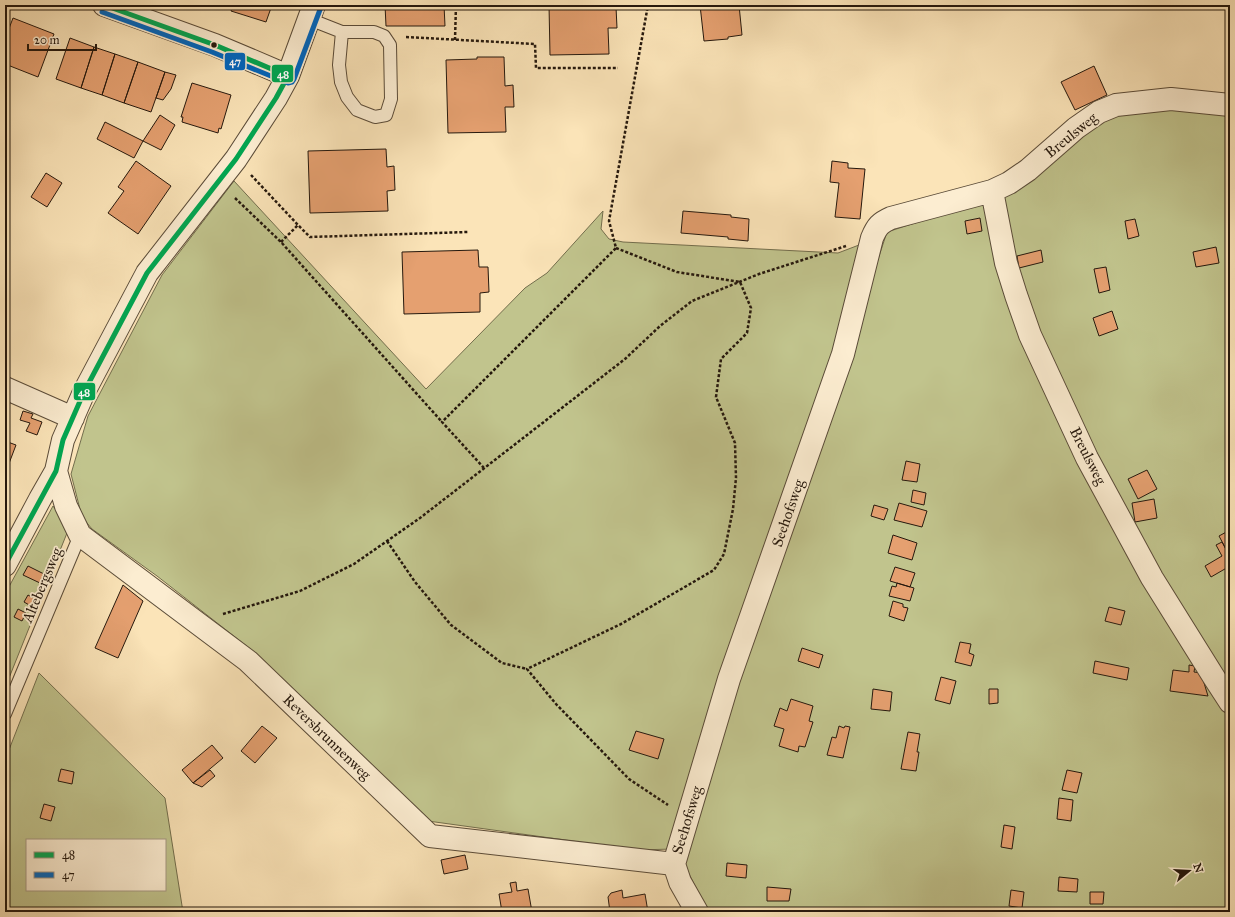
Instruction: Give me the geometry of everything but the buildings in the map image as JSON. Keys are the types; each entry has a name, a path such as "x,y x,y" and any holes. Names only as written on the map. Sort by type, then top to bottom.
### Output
{"street":[{"path":"104,5 136,10 288,76"},
{"path":"5,565 56,472 63,440 84,392 147,274 236,159 276,98 288,76 311,12"},
{"name":"Breulsweg","path":"942,204 992,191 1009,183 1028,170 1076,128 1098,112 1116,105 1171,99 1230,105"},
{"name":"Breulsweg","path":"992,191 1006,263 1030,335 1084,451 1152,578 1230,702"},
{"name":"Seehofsweg","path":"674,864 729,679 843,354 872,238 876,228 882,222 891,218 942,204"},
{"path":"5,388 73,418"},
{"name":"Reversbrunnenweg","path":"56,472 66,506 80,535 248,662 430,836 674,864"},
{"path":"674,864 680,882 697,912"}],"lane":[{"path":"311,12 342,32 374,32 384,36 390,45 391,100 386,115 375,117 357,110 347,97 341,82 339,65 342,32"},
{"name":"Altebergsweg","path":"5,714 80,535"}],"path":[{"path":"455,40 456,5"},
{"path":"616,248 610,221 648,5"},
{"path":"384,36 535,44 536,68 618,68"},
{"path":"236,159 310,237 468,232"},
{"path":"218,181 281,242 484,468"},
{"path":"281,242 298,225"},
{"path":"252,605 300,591 354,564 420,518 625,359 660,326 692,301 760,274 872,238"},
{"path":"616,248 677,272 740,282"},
{"path":"442,422 616,248"},
{"path":"527,669 634,617 714,570 724,554 733,509 736,478 735,443 716,397 721,359 747,333 750,308 740,282"},
{"path":"387,541 414,582 451,625 502,663 527,669 556,704 629,779 688,819"}],"green space":[{"path":"1173,108 1230,113 1230,912 708,912 681,858 887,232 1002,195 1107,117"},
{"path":"234,181 426,389 525,288 547,273 603,211 601,229 609,239 623,242 838,253 859,245 829,381 673,849 637,850 428,821 253,651 157,576 92,529 82,517 71,474 88,416 162,275"},
{"path":"53,506 69,528 5,688 5,594"},
{"path":"39,673 165,798 183,912 5,912 5,760"}],"transit line":[{"name":"48","path":"5,565 56,471 63,440 84,392 147,273 236,159 276,98 288,76 215,45 104,5"},
{"name":"47","path":"102,12 212,52 288,83 292,82 294,79 321,7"}]}
